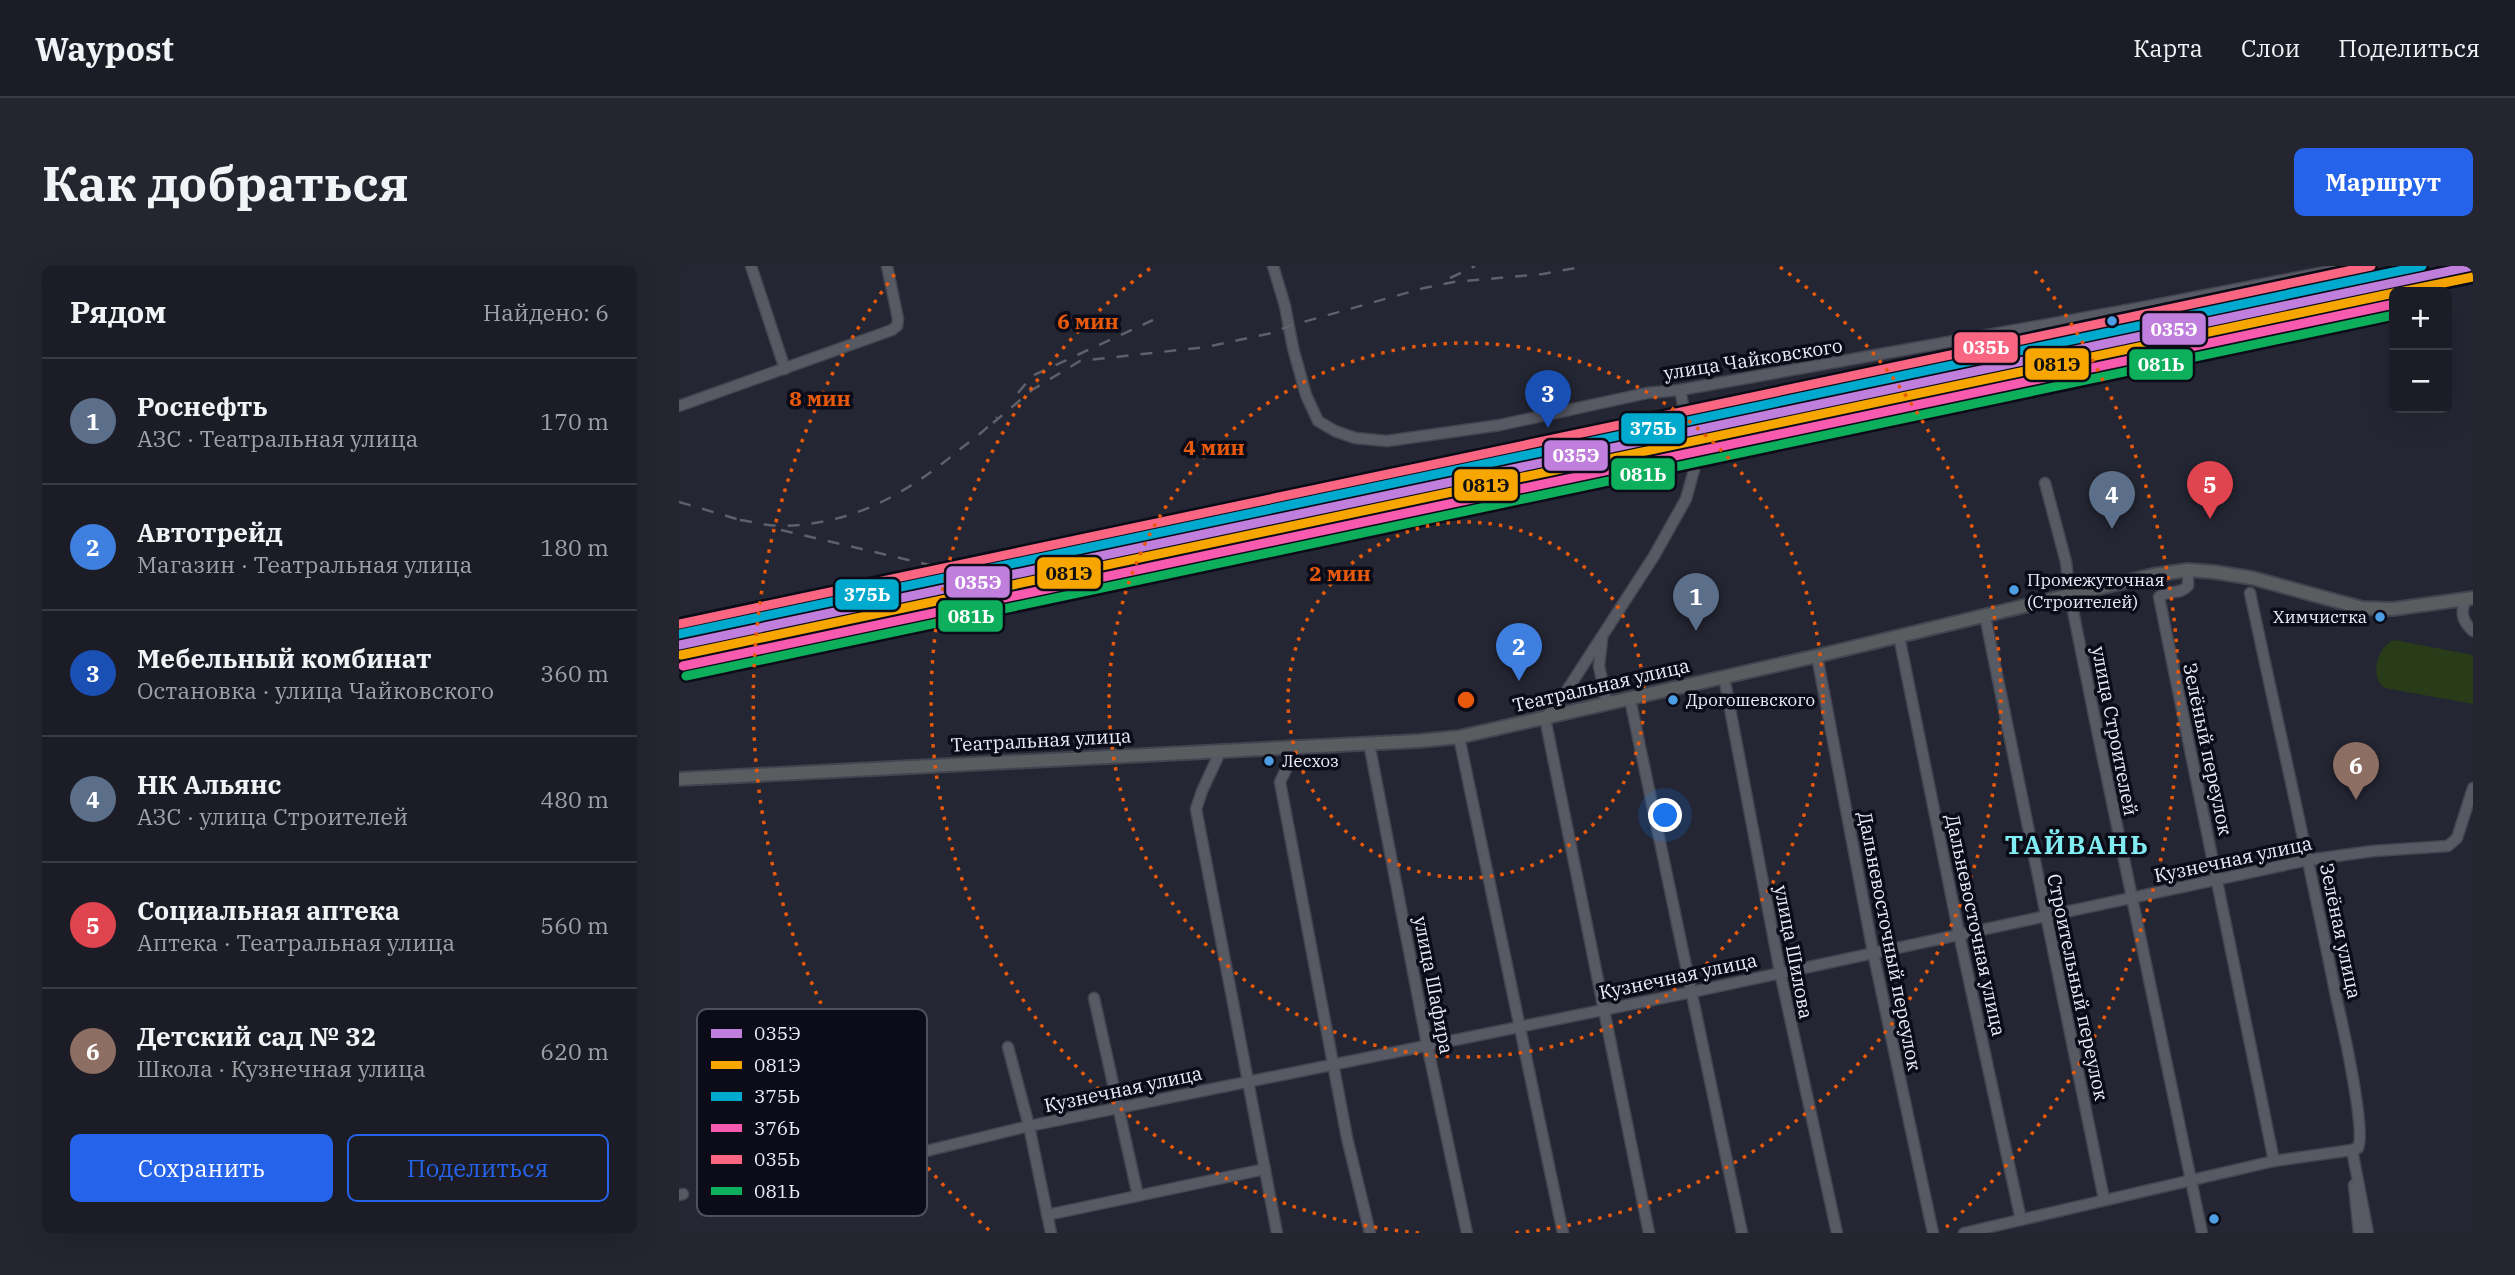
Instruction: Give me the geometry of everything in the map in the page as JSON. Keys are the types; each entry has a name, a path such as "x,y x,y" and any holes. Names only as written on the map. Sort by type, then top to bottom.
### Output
{"main road":[{"name":"Театральная улица","path":"679,779 1459,737 1817,656 2153,575 2188,570 2252,578 2362,608 2393,609 2469,599"}],"street":[{"path":"751,266 785,369"},
{"path":"679,406 892,330 897,326 887,266"},
{"name":"улица Чайковского","path":"1273,266 1306,395 1318,421 1335,432 1355,438 1387,442 1500,425 1647,393 1680,390 2193,299 2356,266"},
{"path":"1649,1233 1545,718 1560,701 1654,556 1686,499 1692,481 1693,454 1680,390"},
{"name":"улица Строителей","path":"2045,483 2066,562 2070,596 2131,899 2202,1233"},
{"name":"Зелёный переулок","path":"2188,570 2188,586 2184,591 2162,594 2159,597 2274,1161"},
{"name":"Зелёная улица","path":"2250,593 2347,1045 2360,1128 2360,1143 2358,1148 2352,1150"},
{"path":"2469,599 2462,609 2465,623 2473,631"},
{"name":"Строительный переулок","path":"1985,616 2104,1199"},
{"path":"1602,636 1599,666 1607,704"},
{"name":"Дальневосточная улица","path":"1899,636 2021,1220"},
{"name":"Дальневосточный переулок","path":"1817,656 1873,952 1933,1233"},
{"name":"улица Шилова","path":"1724,677 1780,972 1837,1233"},
{"path":"1630,699 1742,1233"},
{"path":"1459,737 1563,1233"},
{"name":"улица Шафира","path":"1369,743 1427,1044 1467,1233"},
{"path":"1297,746 1280,782 1347,1138 1370,1233"},
{"path":"1221,750 1196,809 1277,1233"},
{"name":"Кузнечная улица","path":"927,1151 1118,1107 1335,1066 1427,1044 1692,992 2308,860 2373,851 2448,846 2457,838 2473,788"},
{"path":"1094,998 1138,1196"},
{"path":"1008,1046 1029,1126 1051,1233"},
{"path":"1964,1233 2274,1161 2352,1150"},
{"name":"Зелёная улица","path":"2352,1150 2359,1233"},
{"name":"Зелёная улица","path":"2352,1150 2368,1233"},
{"path":"1047,1215 1265,1169"}],"green space":[{"path":"2394,640 2473,655 2473,704 2385,688 2377,677 2377,662 2383,649"}],"railway":[{"path":"1450,278 1475,266"},
{"path":"993,423 1032,390 1080,361 1206,347 1272,333 1424,288 1454,282 1543,274 1586,266"},
{"path":"1018,393 1032,376 1153,320"},
{"path":"740,520 777,526 807,524 853,514 914,484 997,417"},
{"path":"679,622 737,610 856,600 1584,447 1655,439"},
{"path":"679,502 747,522"},
{"path":"781,530 934,566 973,568"}],"transit line":[{"name":"035Ь","path":"679,624 2371,266"},
{"name":"375Ь","path":"679,634 2422,266"},
{"name":"035Э","path":"679,645 2473,266"},
{"name":"081Э","path":"2424,287 2473,277"},
{"name":"081Э","path":"681,655 2389,294"},
{"name":"376Ь","path":"683,666 2389,305"},
{"name":"081Ь","path":"686,676 2389,316"}],"place":[{"name":"Мебельный комбинат","path":"1548,428"},
{"name":"Социальная аптека","path":"2210,519"},
{"name":"НК Альянс","path":"2112,529"},
{"name":"Промежуточная (Строителей)","path":"2014,590"},
{"name":"Химчистка","path":"2380,617"},
{"name":"Роснефть","path":"1696,631"},
{"name":"Автотрейд","path":"1519,681"},
{"name":"Дрогошевского","path":"1673,700"},
{"name":"Лесхоз","path":"1269,761"},
{"name":"Детский сад № 32","path":"2356,800"}],"district":[{"name":"ТАЙВАНЬ","path":"2077,844"}]}
